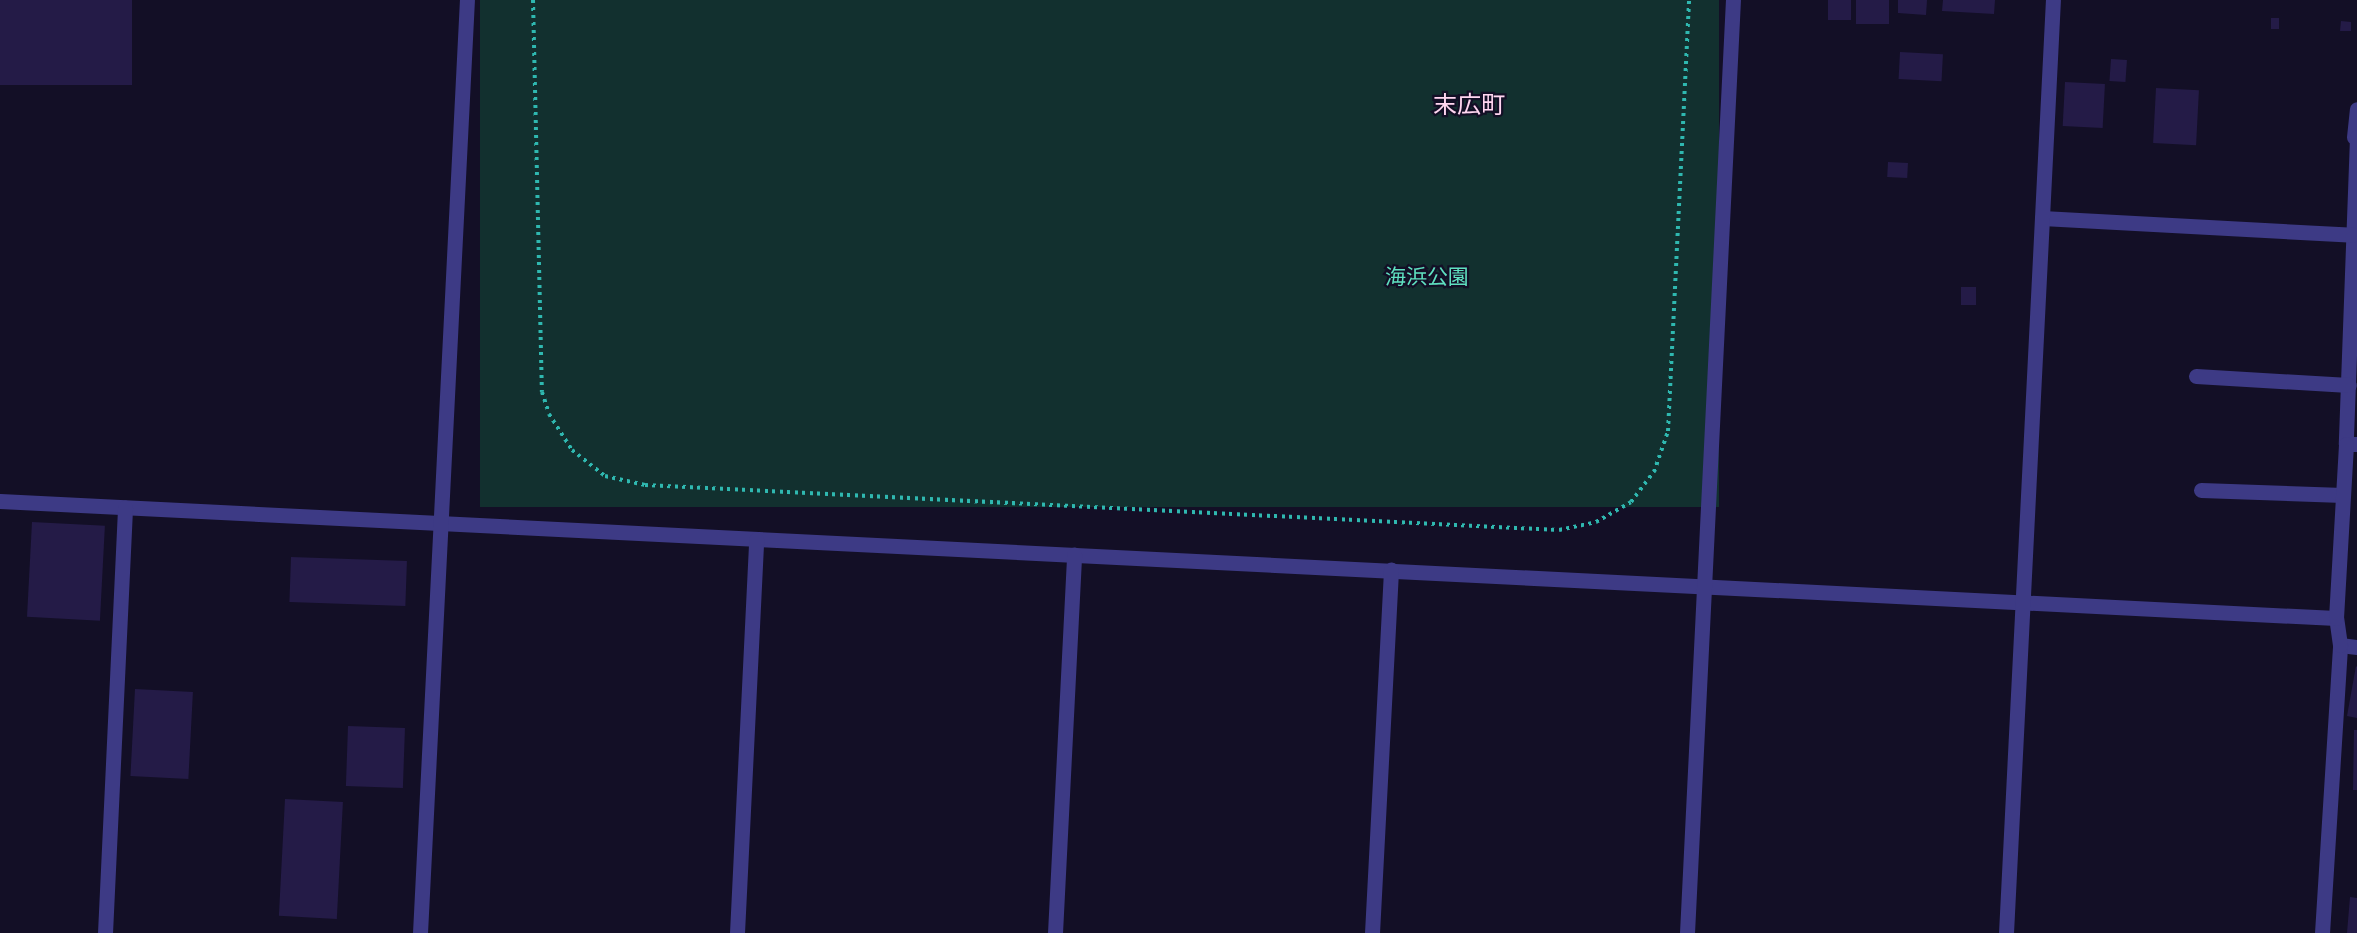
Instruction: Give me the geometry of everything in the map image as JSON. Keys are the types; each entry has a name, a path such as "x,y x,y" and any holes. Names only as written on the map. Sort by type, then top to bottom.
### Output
{"street":[{"path":"420,933 467,0"},
{"path":"1687,933 1734,0"},
{"path":"2006,933 2053,0"},
{"path":"2322,933 2340,645 2336,618 2343,495 2351,444 2349,385 2355,334 2353,235 2357,109"},
{"path":"2042,218 2353,235"},
{"path":"2196,376 2349,385"},
{"path":"2201,490 2343,495"},
{"path":"0,501 2023,600 2336,618"},
{"path":"105,933 126,507"},
{"path":"737,933 756,538"},
{"path":"1055,933 1074,554"},
{"path":"1372,933 1391,569"},
{"path":"2340,645 2357,647"}],"path":[{"path":"533,0 542,392 559,432 587,464 605,476 645,485 1559,530 1596,522 1631,502 1654,472 1668,431 1689,0"}],"green space":[{"name":"海浜公園","path":"480,0 1719,0 1719,507 480,507"}],"building":[{"path":"0,0 132,0 132,85 0,85"},
{"path":"1828,0 1851,0 1851,20 1828,20"},
{"path":"1856,0 1889,0 1889,24 1856,24"},
{"path":"1898,0 1927,0 1926,15 1898,13"},
{"path":"1943,0 1995,0 1994,14 1942,11"},
{"path":"2271,18 2279,18 2279,29 2271,29"},
{"path":"2341,21 2351,22 2351,31 2340,31"},
{"path":"1900,52 1943,54 1942,81 1899,79"},
{"path":"2111,59 2127,60 2125,82 2109,81"},
{"path":"2065,82 2105,84 2103,128 2063,126"},
{"path":"2156,88 2199,90 2196,145 2153,143"},
{"path":"1888,162 1908,163 1907,178 1887,177"},
{"path":"1961,287 1976,287 1976,305 1961,305"},
{"path":"32,522 105,526 100,621 27,617"},
{"path":"291,557 407,561 405,606 289,602"},
{"path":"2357,667 2357,718 2347,716"},
{"path":"135,689 193,692 188,779 130,776"},
{"path":"348,726 405,728 403,788 346,786"},
{"path":"2354,730 2357,730 2357,790 2353,790"},
{"path":"285,799 343,802 337,919 279,916"},
{"path":"2350,897 2357,898 2357,933 2347,933"}],"district":[{"name":"末広町","path":"1469,106"}]}
